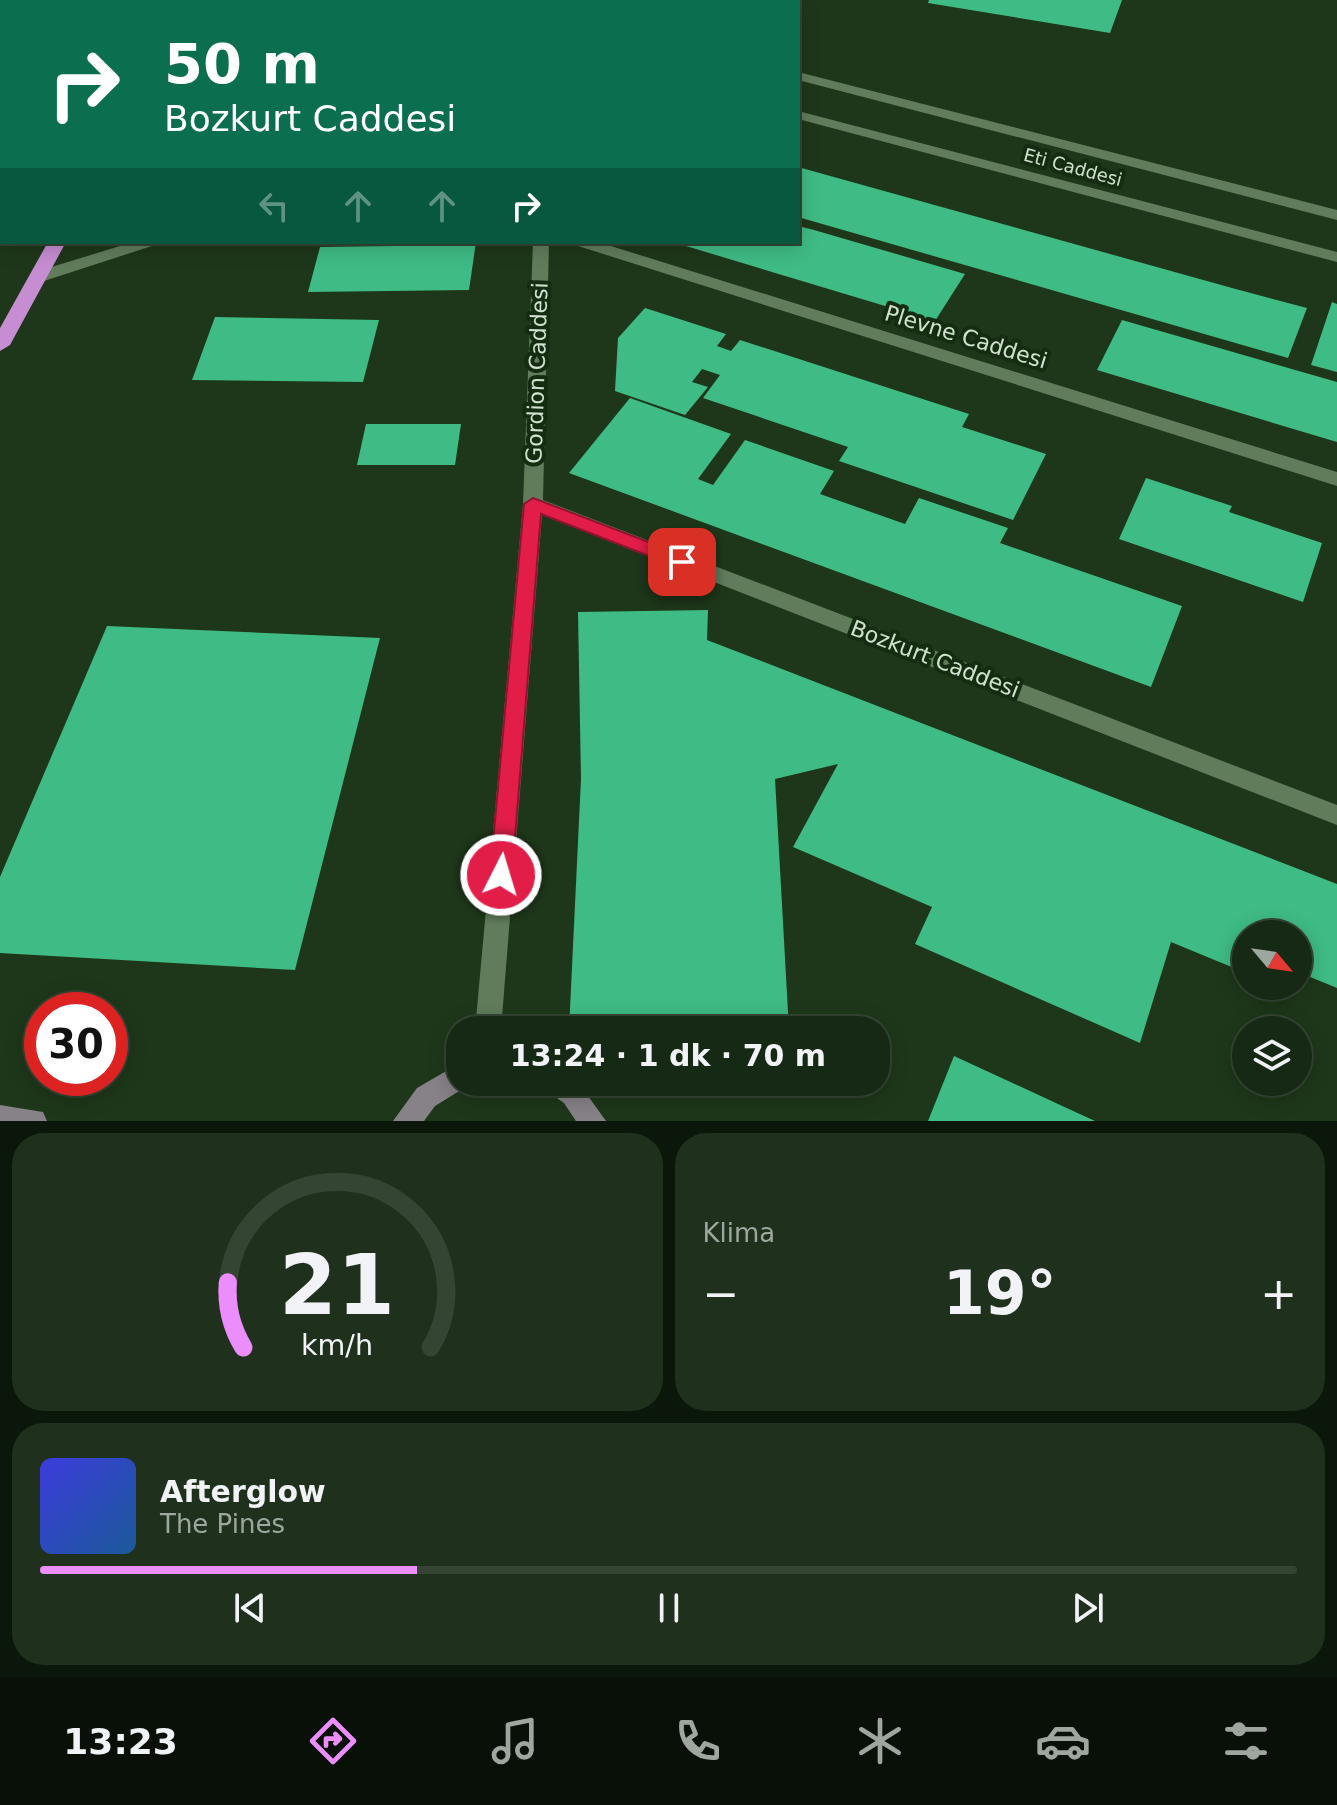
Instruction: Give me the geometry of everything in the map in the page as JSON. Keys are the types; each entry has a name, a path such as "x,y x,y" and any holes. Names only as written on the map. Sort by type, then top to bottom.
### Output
{"highway":[{"path":"0,345 56,244"}],"main road":[{"path":"407,1121 426,1097 446,1085"},
{"path":"574,1096 592,1121"},
{"path":"0,1118 33,1121"}],"street":[{"name":"Eti Caddesi","path":"800,77 1337,215"},
{"name":"Eti Caddesi","path":"800,116 1337,257"},
{"path":"38,277 143,244"},
{"name":"Gordion Caddesi","path":"489,1016 533,504 541,244"},
{"name":"Plevne Caddesi","path":"587,244 1337,479"},
{"name":"Bozkurt Caddesi","path":"533,504 1337,815"}],"building":[{"path":"929,0 1122,0 1110,33 928,3"},
{"path":"800,168 1307,308 1288,358 800,218"},
{"path":"800,227 965,274 935,321 679,244 800,244"},
{"path":"476,244 469,290 308,292 320,247"},
{"path":"1332,302 1337,304 1337,372 1311,365"},
{"path":"645,308 726,334 717,346 731,351 740,340 969,414 962,427 1046,454 1013,520 839,461 848,447 703,398 720,375 702,369 692,382 708,387 685,415 615,391 618,338"},
{"path":"215,317 379,320 363,382 192,380"},
{"path":"1122,320 1337,382 1337,442 1097,370"},
{"path":"630,398 731,434 698,479 713,485 745,440 834,471 820,494 905,524 919,498 1008,528 1000,543 1182,606 1151,687 569,473"},
{"path":"366,424 461,424 455,465 357,465"},
{"path":"1146,478 1232,506 1229,512 1322,543 1303,602 1119,539"},
{"path":"708,610 707,640 1337,884 1337,988 1312,978 1312,920 1232,920 1232,967 1171,942 1140,1043 915,944 932,907 793,847 838,764 775,779 788,1016 570,1016 581,779 578,612"},
{"path":"107,626 380,638 295,970 0,953 0,877"},
{"path":"954,1056 1058,1104 1095,1121 928,1121"}],"route":[{"path":"501,875 533,504 682,562"}]}
